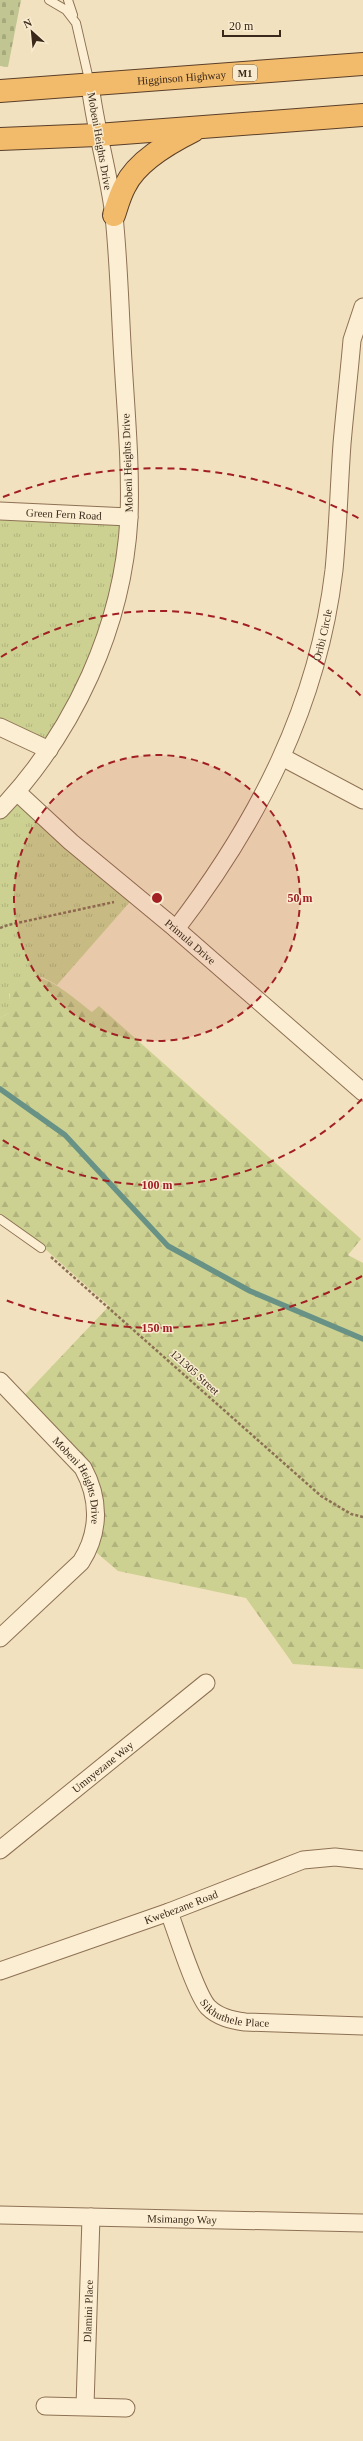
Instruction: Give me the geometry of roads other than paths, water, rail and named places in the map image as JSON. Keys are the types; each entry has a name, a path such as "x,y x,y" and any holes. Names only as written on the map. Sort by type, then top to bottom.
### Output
{"highway":[{"name":"Higginson Highway","path":"0,91 363,64"},
{"path":"0,138 97,135 363,115"},
{"path":"114,215 125,186 136,170 170,143 200,128"}],"street":[{"name":"Mobeni Heights Drive","path":"0,810 17,792 49,750 73,710 103,644 122,575 129,517 126,420 114,215 97,135 90,84"},
{"name":"Oribi Circle","path":"176,929 212,882 241,837 264,797 299,718 328,607 334,563 352,340 363,307"},
{"name":"Green Fern Road","path":"0,511 129,517"},
{"path":"0,727 49,750"},
{"path":"282,757 363,800"},
{"name":"Primula Drive","path":"17,792 136,897 176,929 363,1092"},
{"name":"Mobeni Heights Drive","path":"0,1381 83,1468 90,1481 95,1501 96,1522 90,1548 81,1562 0,1638"},
{"name":"Umnyezane Way","path":"0,1850 206,1683"},
{"name":"Kwebezane Road","path":"0,1971 169,1912 304,1860 335,1857 363,1860"},
{"name":"Sikhuthele Place","path":"169,1912 203,2001 217,2013 230,2020 245,2022 363,2026"},
{"name":"Msimango Way","path":"0,2215 363,2223"},
{"name":"Dlamini Place","path":"85,2406 91,2216"},
{"path":"45,2406 126,2408"}],"lane":[{"path":"49,0 66,10 76,23"},
{"path":"68,0 76,23 90,84"},
{"path":"0,1219 41,1248"}],"waterway":[{"path":"0,1089 65,1135 168,1246 250,1291 363,1339"}]}
